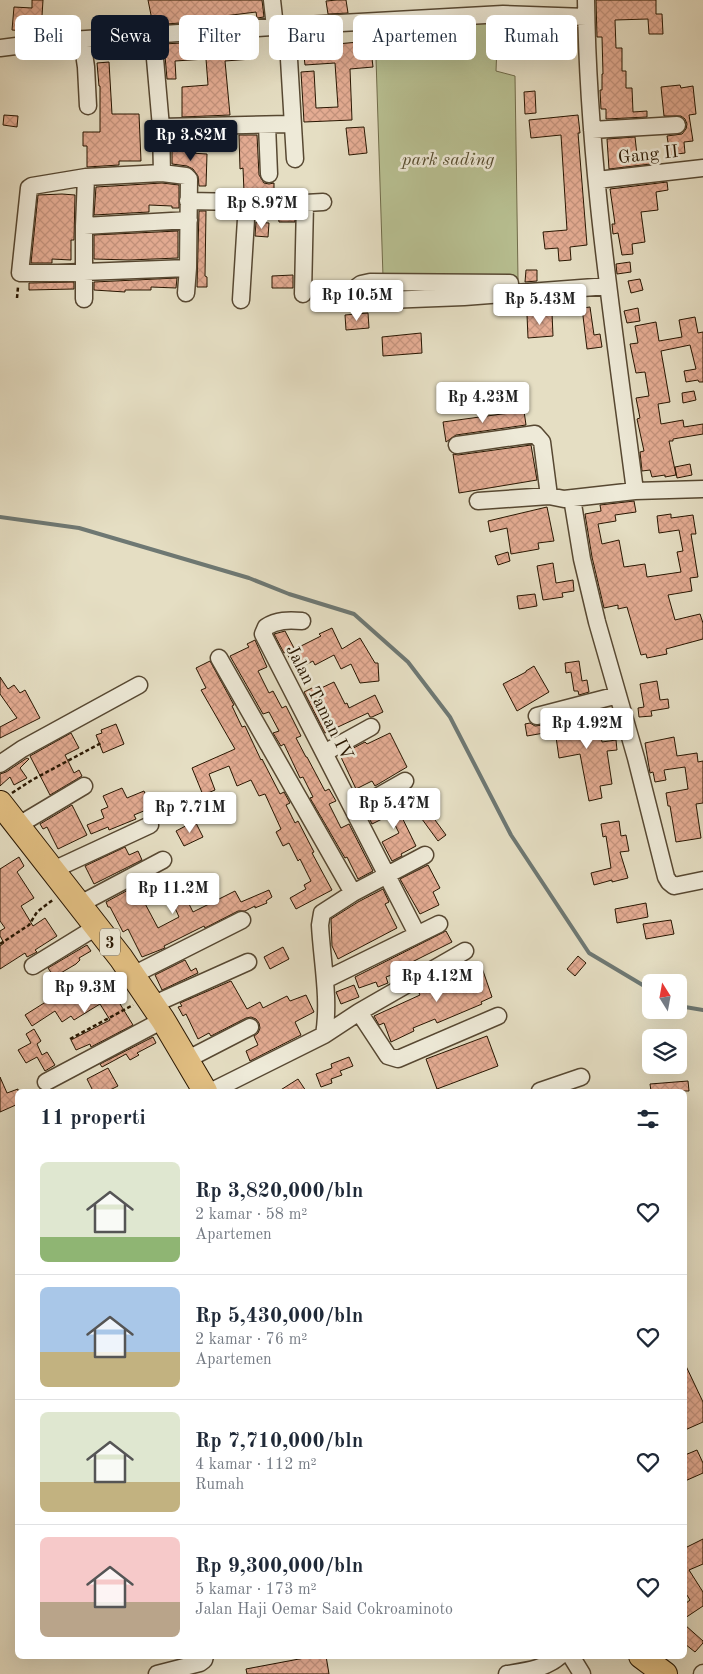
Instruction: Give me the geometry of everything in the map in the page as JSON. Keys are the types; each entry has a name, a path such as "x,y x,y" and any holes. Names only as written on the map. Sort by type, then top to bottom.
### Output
{"highway":[{"name":"3","path":"4,799 17,826 98,926 133,975 204,1089"},
{"path":"645,1659 665,1674"}],"street":[{"path":"272,0 277,15"},
{"path":"586,0 587,74 592,130 608,286 635,491"},
{"path":"343,23 503,14 586,17"},
{"path":"169,35 269,28"},
{"path":"0,48 91,39"},
{"path":"82,40 86,67 88,106"},
{"path":"155,60 161,127 162,173"},
{"path":"284,60 295,159"},
{"path":"161,127 289,124"},
{"path":"267,125 270,174"},
{"path":"592,130 677,125"},
{"name":"Gang II","path":"597,180 703,168"},
{"path":"186,293 188,268 189,179 186,176 162,173 86,177 29,188 20,273 188,268"},
{"path":"84,299 86,177"},
{"path":"188,202 323,202"},
{"path":"241,300 247,203"},
{"path":"303,294 305,203"},
{"path":"84,226 189,220"},
{"path":"510,283 370,282 361,284 353,290 354,296 361,301 464,297 608,286"},
{"path":"458,445 536,434 543,447 549,496"},
{"path":"478,501 549,496 564,499 635,491 703,489"},
{"path":"572,498 582,560 666,877 674,886 703,880"},
{"name":"Jalan Taman IV","path":"302,621 286,620 276,622 266,627 263,634 388,874 417,934"},
{"path":"219,658 353,893"},
{"path":"0,764 22,749 139,685"},
{"path":"537,716 618,695"},
{"path":"324,753 371,727"},
{"path":"354,810 405,781"},
{"path":"17,826 84,786"},
{"path":"53,870 150,824"},
{"path":"324,1035 326,1024 325,980 320,938 320,918 322,914 353,893 426,855"},
{"path":"74,896 163,860"},
{"path":"133,975 242,920"},
{"path":"325,980 440,924"},
{"path":"33,966 98,926"},
{"path":"216,1089 324,1035 359,1012 466,951"},
{"path":"46,1082 134,1034 154,1008 248,962"},
{"path":"359,1012 388,1056 398,1059 498,1016"},
{"path":"186,1060 250,1027"},
{"path":"546,1089 581,1077"},
{"path":"157,1674 200,1663 204,1659"},
{"path":"507,1674 535,1669 547,1665 556,1659"},
{"path":"573,1659 582,1674"}],"path":[{"path":"4,799 32,780 103,742"},
{"path":"0,944 29,925 37,912 74,896"},
{"path":"70,1039 154,1008"}],"green space":[{"name":"park sading","path":"476,21 486,21 486,60 496,60 496,71 515,76 518,279 383,277 376,60 476,60"}],"building":[{"path":"32,0 43,0 42,15 15,15 15,30 12,30 14,7 32,8"},
{"path":"148,0 262,0 264,17 259,18 256,12 232,15 179,15 179,23 169,24 169,15 151,15"},
{"path":"346,0 348,13 328,14 326,1"},
{"path":"596,0 656,0 656,14 662,14 663,34 649,34 648,19 615,20 616,48 622,48 622,71 626,71 626,88 632,88 633,112 647,111 647,117 606,119 606,109 601,109 600,90 602,90 603,74 602,37 597,37"},
{"path":"179,43 179,60 190,60 175,61 176,79 167,79 165,60 169,60 169,44"},
{"path":"343,43 353,43 353,60 372,60 373,67 350,69 352,120 304,122 301,72 314,71 316,108 338,107 335,63 305,65 304,60 343,60"},
{"path":"206,60 238,60 225,61 230,115 182,117 182,87 208,85"},
{"path":"109,62 112,114 139,114 141,161 119,161 119,165 87,167 87,146 83,146 83,132 100,132 100,86 97,63"},
{"path":"680,85 681,88 693,86 696,114 689,115 693,141 684,142 685,153 670,155 667,136 682,134 687,124 681,116 664,116 661,87"},
{"path":"535,91 536,113 525,114 524,92"},
{"path":"4,115 18,116 17,127 3,125"},
{"path":"578,115 587,245 570,247 571,260 559,261 558,248 545,249 543,232 567,230 561,135 531,138 529,120"},
{"path":"364,127 367,153 349,155 346,128"},
{"path":"239,135 257,135 259,175 264,183 274,183 274,192 244,192 243,168 240,169"},
{"path":"635,137 637,155 658,152 659,163 609,169 607,139"},
{"path":"172,147 191,148 190,153 207,154 206,186 199,186 198,176 193,169 187,166 172,164"},
{"path":"667,182 668,190 656,192 658,210 641,212 645,242 632,244 633,254 622,255 618,233 613,234 612,224 615,224 610,189"},
{"path":"162,183 179,185 179,208 149,205 149,212 94,215 96,187"},
{"path":"38,195 75,195 74,240 71,240 71,260 52,259 52,263 31,263"},
{"path":"199,211 206,211 205,276 207,277 207,287 197,287"},
{"path":"278,213 295,213 295,222 279,222"},
{"path":"256,222 269,223 268,237 255,236"},
{"path":"178,231 178,258 94,259 94,235"},
{"path":"630,262 631,272 617,274 616,264"},
{"path":"526,270 537,270 537,281 525,282"},
{"path":"293,275 293,288 272,288 272,276"},
{"path":"177,278 176,288 151,287 151,290 125,290 125,292 94,290 94,282"},
{"path":"640,279 643,290 631,293 628,281"},
{"path":"74,282 74,289 29,290 29,283"},
{"path":"590,307 594,335 600,334 602,347 587,349 582,308"},
{"path":"638,308 640,321 627,323 624,311"},
{"path":"368,313 369,328 346,330 345,315"},
{"path":"552,313 553,336 528,338 527,315"},
{"path":"695,317 698,333 703,332 703,382 698,380 686,382 684,371 696,369 690,345 661,351 670,402 658,404 661,424 683,420 684,427 703,424 703,434 669,441 676,475 652,477 650,470 642,471 640,452 644,451 637,419 640,418 636,398 649,396 645,372 636,373 630,344 638,343 635,326 656,322 659,341 682,337 679,320"},
{"path":"421,333 422,353 383,356 382,337"},
{"path":"694,391 696,400 683,403 682,393"},
{"path":"524,411 526,425 456,435 446,442 443,422"},
{"path":"531,445 537,480 459,493 453,454 458,455"},
{"path":"690,464 692,475 677,478 675,467"},
{"path":"634,501 636,512 615,515 616,521 598,524 602,544 619,540 624,567 645,564 647,577 681,572 677,552 683,551 679,530 659,533 657,516 671,514 671,518 693,515 696,534 691,534 698,577 690,578 692,591 668,595 675,620 700,614 703,623 703,639 666,649 667,654 647,658 646,654 641,655 627,607 618,609 618,605 604,608 592,557 585,514 601,511 600,505"},
{"path":"547,507 554,541 538,543 539,549 511,554 507,528 490,532 488,521"},
{"path":"508,552 510,561 498,565 495,556"},
{"path":"553,563 556,583 573,580 574,591 562,593 563,597 543,600 537,566"},
{"path":"535,594 537,606 519,609 517,596"},
{"path":"332,628 342,649 360,638 375,663 378,663 379,681 360,683 351,664 341,669 334,655 315,665 313,661 295,670 287,653 321,636 319,634"},
{"path":"285,631 294,648 284,653 274,634"},
{"path":"255,640 267,667 258,671 269,693 273,691 282,708 286,706 301,736 296,738 306,757 325,791 329,789 336,801 329,804 341,828 349,824 373,871 358,879 347,857 345,858 310,798 313,797 303,777 300,778 284,744 281,746 273,733 279,731 269,712 263,714 230,656 249,647 247,644"},
{"path":"210,661 234,705 232,706 242,727 245,726 280,794 284,792 290,803 286,805 295,823 298,821 314,852 312,853 332,890 296,909 290,898 306,889 304,885 311,881 300,859 298,861 289,843 283,846 276,832 281,829 265,794 259,796 251,780 237,786 229,766 209,774 215,790 203,795 192,768 235,749 201,690 206,688 196,668"},
{"path":"579,661 582,681 587,680 589,692 579,695 578,691 574,691 571,672 566,673 565,663"},
{"path":"534,666 549,692 517,711 503,684"},
{"path":"0,677 8,689 14,685 20,693 25,690 40,718 0,738 0,727 17,718 0,694"},
{"path":"657,681 660,700 668,699 669,708 651,711 652,716 639,717 638,708 644,707 640,684"},
{"path":"334,682 349,708 375,695 383,712 372,717 368,713 325,733 304,692 316,686 317,690"},
{"path":"596,711 602,742 616,740 617,750 607,751 612,784 600,786 602,798 589,801 580,754 559,758 556,737 552,738 551,729 563,727 562,720"},
{"path":"530,723 535,726 543,725 544,733 527,736 525,724"},
{"path":"116,724 124,744 103,753 96,735 102,733 101,730"},
{"path":"71,733 79,748 65,755 74,773 79,770 82,776 50,795 30,756"},
{"path":"390,733 407,767 375,786 372,781 356,789 340,755 365,742 367,744"},
{"path":"674,737 677,756 697,753 698,762 703,761 703,803 696,804 701,838 676,842 666,793 688,789 685,767 664,770 666,780 655,782 653,772 650,773 645,743"},
{"path":"27,758 29,759 20,768 27,778 14,785 10,777 0,786 0,774"},
{"path":"122,788 127,798 144,791 151,808 134,815 136,819 109,830 108,827 91,834 87,825 104,818 101,810 108,807 103,796"},
{"path":"393,799 416,846 392,861 382,842 399,833 390,815 372,824 367,814"},
{"path":"72,805 87,835 58,849 47,827 43,829 40,824"},
{"path":"427,809 446,835 438,841 419,815"},
{"path":"195,821 203,837 184,846 176,831"},
{"path":"619,821 621,836 626,835 629,851 620,852 628,878 594,885 591,873 611,868 606,836 603,837 601,824"},
{"path":"125,847 129,855 138,851 142,860 94,884 85,866"},
{"path":"19,857 24,866 17,872 34,898 21,906 33,926 45,918 57,936 35,950 37,952 27,957 25,953 0,969 0,946 4,943 0,936 0,931 5,928 0,921 0,869"},
{"path":"428,865 440,888 433,892 439,905 420,914 400,879"},
{"path":"190,878 196,888 184,894 193,912 235,891 241,902 269,890 272,897 266,901 267,903 245,911 238,911 164,946 165,948 142,957 128,929 123,932 106,902 145,881 147,885 144,886 147,893 141,896 158,928 179,917 175,908 178,906 170,888"},
{"path":"383,889 389,902 385,904 397,928 338,959 332,946 331,919"},
{"path":"646,903 648,917 617,923 615,909"},
{"path":"671,920 674,934 646,939 643,924"},
{"path":"446,931 452,942 404,966 405,970 386,977 388,983 378,987 376,982 359,988 355,977"},
{"path":"87,945 91,951 79,958 80,960 76,964 54,977 48,968"},
{"path":"283,947 289,959 270,969 264,957"},
{"path":"578,956 586,963 575,976 567,969"},
{"path":"185,960 191,971 196,968 198,973 162,990 155,975"},
{"path":"480,962 492,997 481,1002 482,1004 437,1023 435,1019 413,1028 414,1031 391,1042 384,1023 379,1025 374,1016 420,995 419,993 431,988 430,986 472,969 471,966"},
{"path":"88,981 99,999 112,991 133,1025 91,1047 90,1044 76,1050 71,1040 110,1020 100,1004 74,1020 71,1016 62,1022 55,1011 32,1026 25,1015 60,993 62,997"},
{"path":"231,981 247,1009 260,1002 263,1008 287,996 290,1001 306,995 314,1012 295,1022 301,1035 250,1061 246,1051 258,1045 254,1036 260,1028 256,1019 246,1018 211,1036 209,1033 198,1039 186,1014 183,1016 178,1007 182,1006 180,1003"},
{"path":"354,985 359,997 341,1004 336,992"},
{"path":"34,1029 41,1041 37,1044 42,1055 47,1052 55,1065 45,1071 37,1057 26,1063 18,1050 31,1043 26,1034"},
{"path":"487,1036 498,1066 437,1089 426,1059"},
{"path":"153,1037 156,1043 137,1053 139,1055 130,1060 126,1054 102,1067 100,1064"},
{"path":"349,1057 353,1066 340,1071 342,1075 331,1079 332,1083 321,1087 316,1074 332,1068 331,1064"},
{"path":"108,1068 118,1086 112,1089 92,1089 87,1079"},
{"path":"0,1077 7,1093 15,1090 15,1105 0,1112"},
{"path":"298,1079 305,1089 282,1089"},
{"path":"688,1081 689,1091 687,1089 651,1089 650,1084"},
{"path":"687,1368 703,1402 703,1422 687,1429"},
{"path":"697,1450 703,1463 703,1473 687,1480 687,1454"},
{"path":"703,1539 703,1564 689,1570 703,1592 703,1606 687,1617 687,1602 690,1600 687,1595 687,1547"},
{"path":"687,1627 703,1641 695,1652 687,1646"},
{"path":"299,1659 326,1659 329,1674 247,1674 246,1669"}],"waterway":[{"path":"0,517 79,528 249,578 289,594 354,614 408,662 450,717 511,835 589,953 642,985"},
{"path":"688,1008 703,1010"}]}
